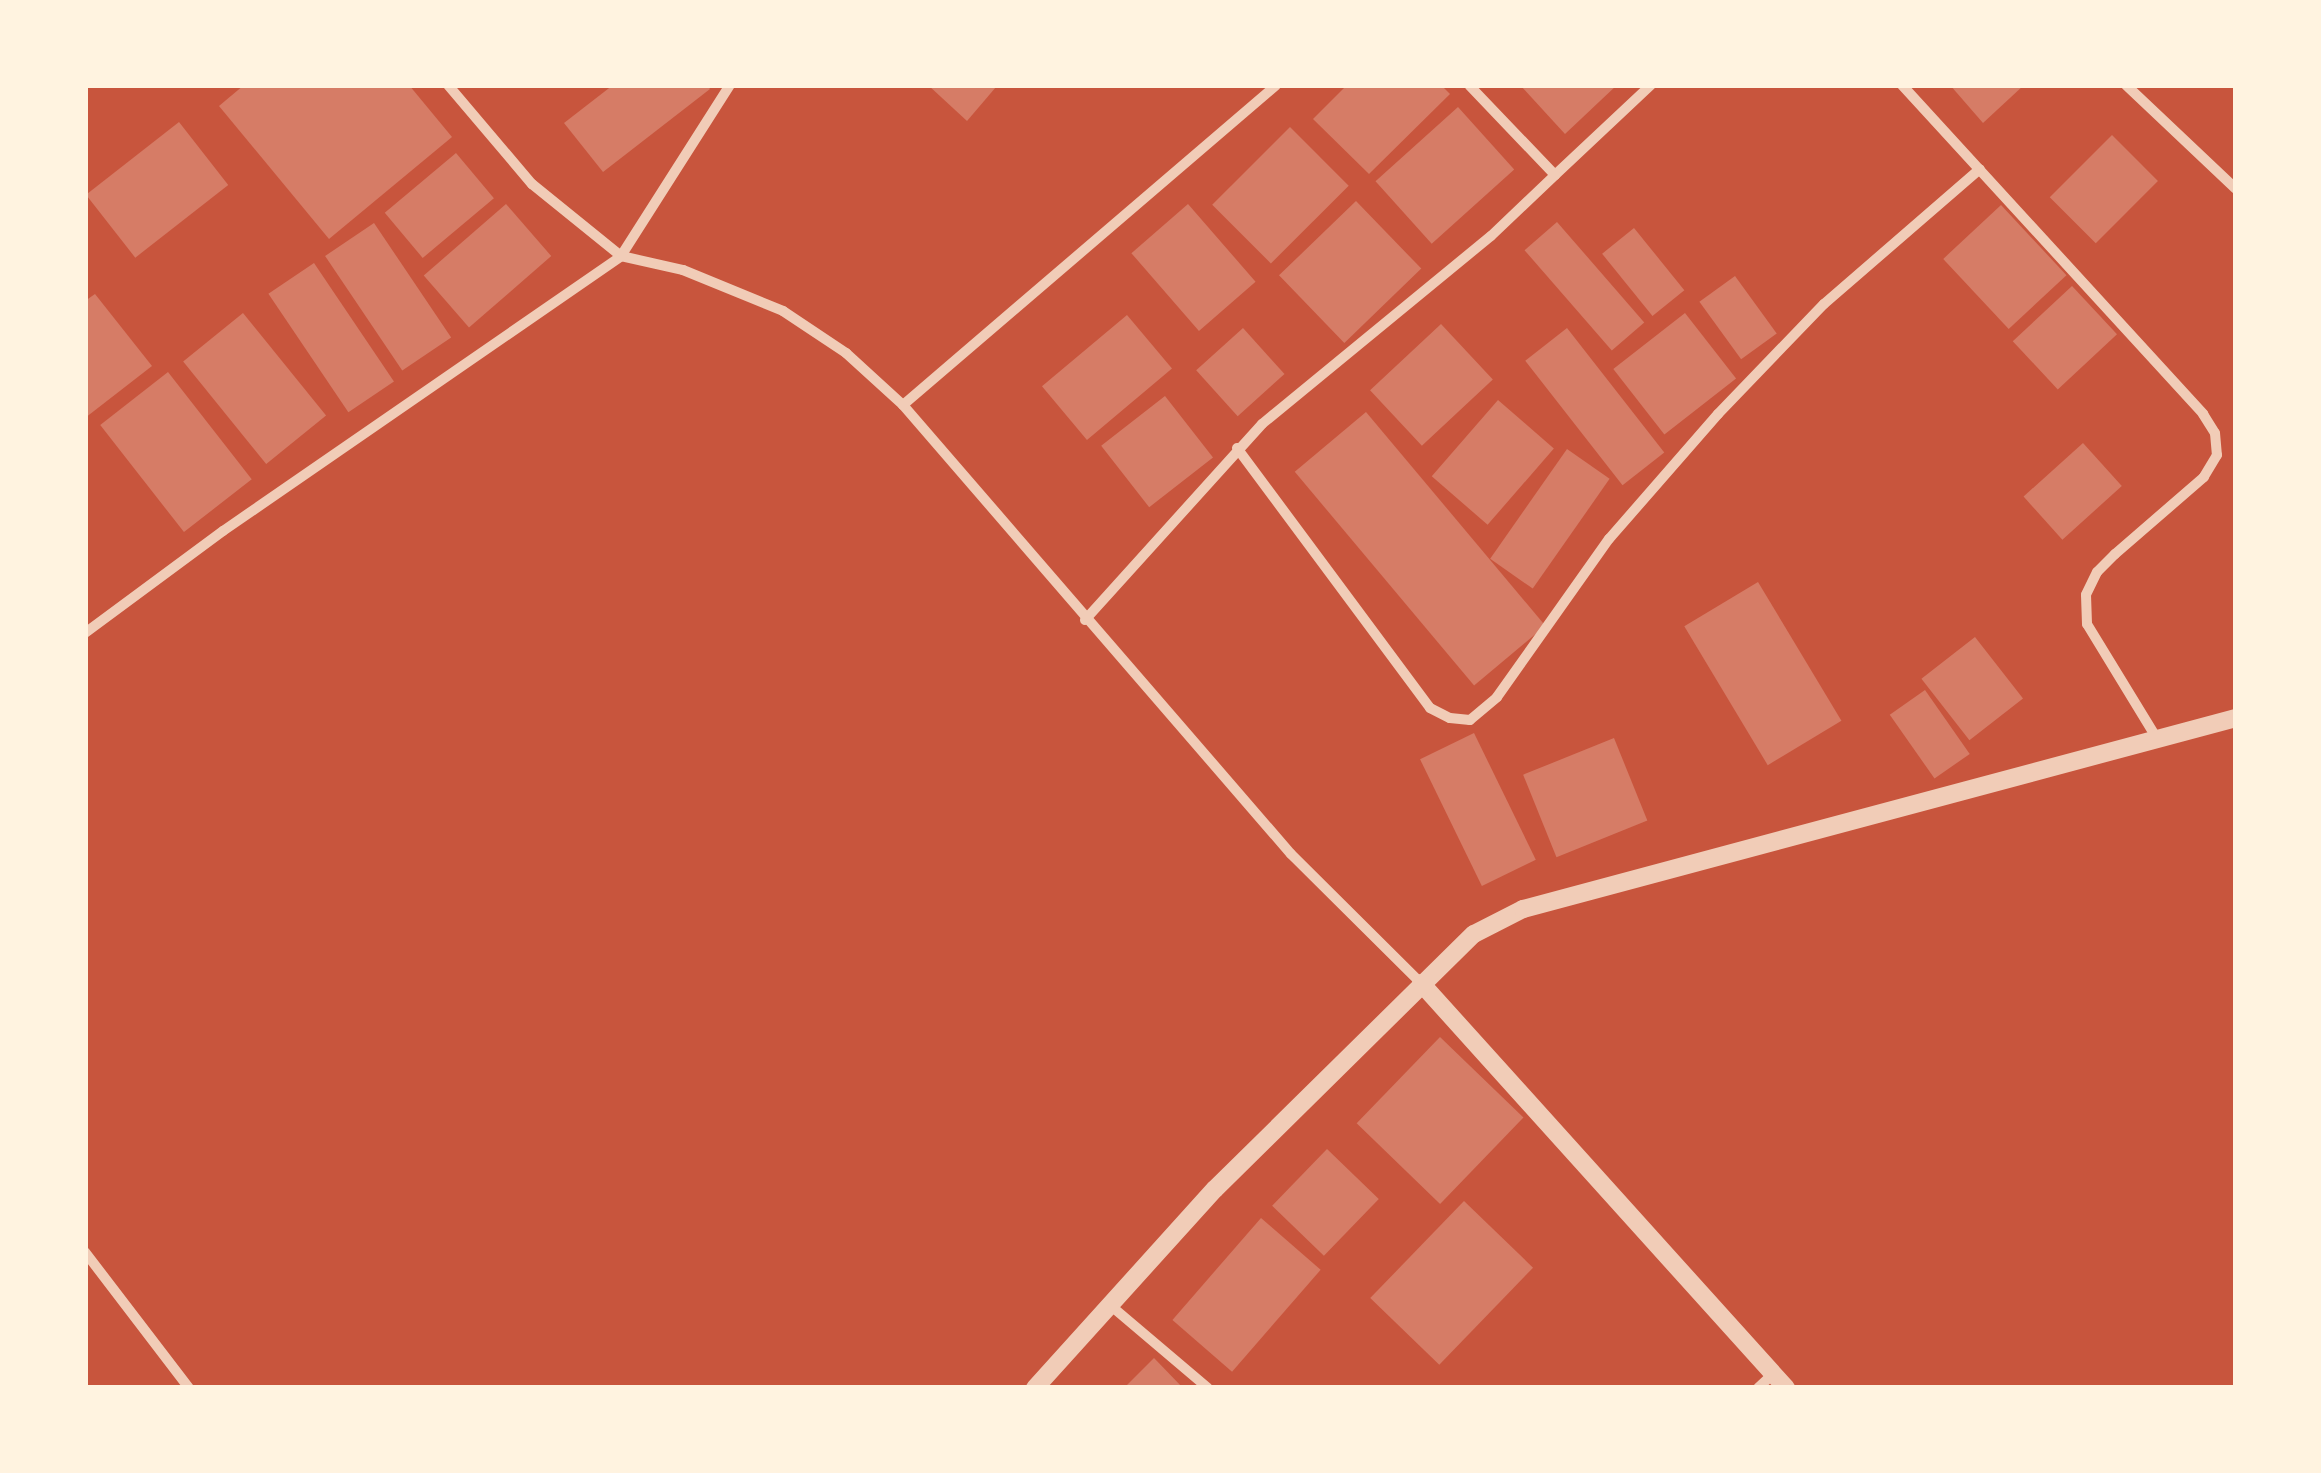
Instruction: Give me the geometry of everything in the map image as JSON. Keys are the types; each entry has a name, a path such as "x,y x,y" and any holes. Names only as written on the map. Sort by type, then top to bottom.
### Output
{"street":[{"path":"448,85 532,184 621,256 684,270 783,311 846,353 904,405 1084,620 1291,854 1421,983 1780,1381 1758,1388"},
{"path":"85,633 223,531 621,256 730,85"},
{"path":"904,405 1276,85"},
{"path":"1470,85 1555,175"},
{"path":"1084,620 1237,448 1491,236 1651,85"},
{"path":"1902,85 2202,414 2215,433 2217,455 2204,476 2097,572 2086,595 2087,624 2156,736"},
{"path":"2126,85 2236,189"},
{"path":"1237,448 1430,708 1450,718 1470,720 1497,697 1609,539 1718,414 1824,304 1980,170"},
{"path":"1035,1388 1215,1189 1474,934 1523,910 2156,736 2236,718"},
{"path":"85,1252 189,1388"},
{"path":"1110,1305 1208,1388"}],"building":[{"path":"244,85 409,85 452,137 329,239 219,106"},
{"path":"613,85 707,85 710,89 603,172 564,123"},
{"path":"928,85 995,85 996,87 967,121"},
{"path":"1347,85 1441,85 1450,94 1369,174 1313,119"},
{"path":"1520,85 1617,85 1565,134"},
{"path":"1950,85 2024,85 1983,123"},
{"path":"1458,107 1514,169 1432,244 1376,181"},
{"path":"179,122 228,185 135,258 86,195"},
{"path":"1290,127 1349,186 1271,263 1212,205"},
{"path":"2112,135 2158,181 2096,243 2050,197"},
{"path":"456,153 494,198 423,258 385,213"},
{"path":"1356,201 1421,269 1344,343 1279,275"},
{"path":"506,204 551,256 469,328 424,276"},
{"path":"1188,204 1256,282 1199,331 1131,253"},
{"path":"2001,205 2066,275 2009,329 1943,259"},
{"path":"1557,222 1644,322 1612,351 1525,250"},
{"path":"374,223 451,337 402,370 325,256"},
{"path":"1634,228 1684,290 1652,316 1602,254"},
{"path":"314,263 394,382 348,412 268,294"},
{"path":"1735,276 1777,333 1741,359 1699,302"},
{"path":"2072,286 2117,334 2058,390 2013,341"},
{"path":"95,294 152,366 85,418 85,301"},
{"path":"243,313 326,416 266,464 183,361"},
{"path":"1685,313 1736,378 1664,434 1613,369"},
{"path":"1127,315 1172,369 1087,440 1042,386"},
{"path":"1441,324 1493,380 1422,446 1370,390"},
{"path":"1243,328 1284,374 1238,416 1196,370"},
{"path":"1567,328 1664,453 1623,485 1525,361"},
{"path":"168,372 252,479 184,532 100,425"},
{"path":"1165,396 1213,457 1149,507 1101,446"},
{"path":"1498,400 1554,449 1488,525 1432,476"},
{"path":"1366,412 1545,626 1474,686 1295,472"},
{"path":"2083,443 2122,486 2062,540 2024,497"},
{"path":"1567,449 1610,479 1533,589 1490,559"},
{"path":"1758,582 1841,721 1768,765 1684,626"},
{"path":"1975,637 2023,698 1969,740 1921,679"},
{"path":"1925,690 1970,754 1935,779 1890,715"},
{"path":"1474,733 1536,860 1482,886 1420,759"},
{"path":"1614,738 1647,821 1556,857 1523,775"},
{"path":"1440,1037 1523,1118 1440,1204 1357,1123"},
{"path":"1327,1149 1379,1199 1324,1256 1272,1206"},
{"path":"1464,1201 1533,1268 1439,1365 1370,1298"},
{"path":"1261,1218 1321,1270 1232,1372 1172,1320"},
{"path":"1154,1358 1183,1388 1124,1388"}]}
